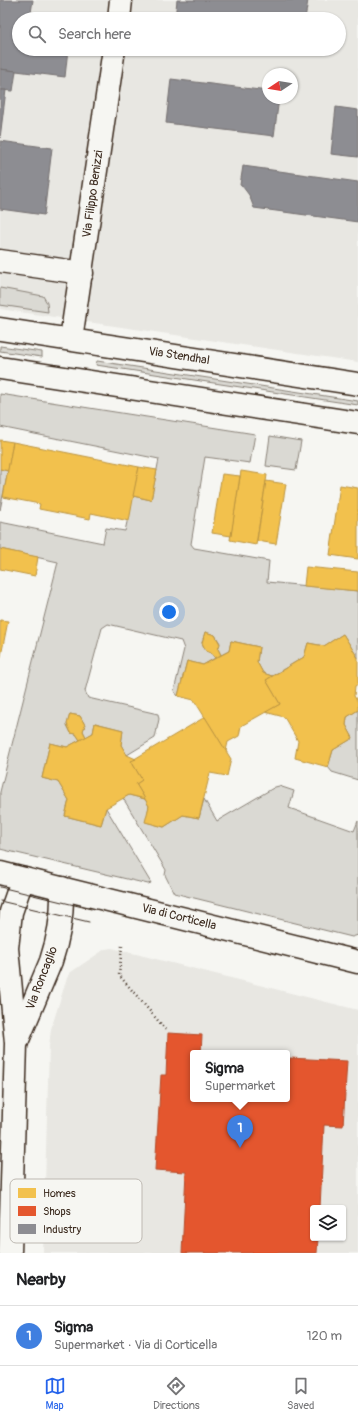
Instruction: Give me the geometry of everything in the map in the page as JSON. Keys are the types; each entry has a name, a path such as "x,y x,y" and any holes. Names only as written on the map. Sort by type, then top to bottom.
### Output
{"street":[{"path":"119,12 121,0"},
{"name":"Via Filippo Benizzi","path":"71,339 113,56"},
{"path":"0,261 82,273"},
{"name":"Via Stendhal","path":"0,328 358,384"},
{"path":"0,368 358,423"},
{"name":"Via di Corticella","path":"0,873 358,962"},
{"name":"Via Roncaglio","path":"12,1179 16,1043 8,967 7,938 13,904 24,879"},
{"name":"Via Roncaglio","path":"16,1043 55,949 62,909 62,888"},
{"name":"Via Roncaglio","path":"10,1243 10,1253"}],"path":[{"path":"122,946 119,975 166,1030"}],"shaded area":[{"path":"0,0 358,0 358,362 0,309"},
{"path":"0,288 43,296 47,303 48,312 0,305"},
{"path":"0,346 42,352 42,357 0,351"},
{"path":"97,361 358,401 358,405 96,365"},
{"path":"0,394 255,434 250,463 205,457 191,544 194,548 269,561 267,582 358,591 358,658 343,634 324,646 308,643 304,657 272,676 263,673 257,662 259,647 231,641 229,651 221,655 218,649 220,643 215,635 205,632 202,643 206,651 211,653 215,658 203,665 187,661 178,696 174,691 184,649 181,641 108,624 102,628 85,691 88,698 158,714 159,719 155,738 127,755 121,745 123,730 95,723 93,733 86,737 83,731 85,725 80,716 70,714 67,725 71,733 76,734 80,740 67,747 50,743 42,778 58,782 69,800 65,816 101,825 106,808 151,883 148,884 0,849 0,792 58,562 0,549 0,522 103,543 106,528 125,531 133,496 151,500 159,459 0,427"},
{"path":"270,436 301,441 296,470 266,466"},
{"path":"0,469 8,471 0,510"},
{"path":"358,710 358,780 332,772 328,767 333,750 353,738 346,725 347,717"},
{"path":"279,786 294,791 289,808 354,831 358,821 358,935 352,937 174,893 165,875 166,870 123,798 129,795 145,799 149,806 146,822 164,827 183,815 199,818 204,799 217,821"},
{"path":"112,948 358,1010 358,1253 43,1253 43,1243 142,1243 142,1179 45,1179 49,1047 51,1029 67,978 71,972 105,949"}],"building: Homes":[{"path":"0,440 13,442 8,471 0,469"},
{"path":"13,442 139,467 129,521 91,513 90,519 39,509 40,504 3,497"},
{"path":"139,467 157,470 151,500 133,496"},
{"path":"241,471 267,475 256,545 230,540"},
{"path":"222,474 240,476 231,536 212,533"},
{"path":"266,481 286,484 276,544 257,541"},
{"path":"340,485 358,488 358,559 330,555"},
{"path":"0,549 38,557 35,576 0,569"},
{"path":"306,567 358,572 358,591 304,586"},
{"path":"0,620 8,621 0,661"},
{"path":"205,632 215,635 220,644 218,649 221,655 215,658 211,653 206,651 202,643"},
{"path":"343,634 358,658 358,684 355,686 354,696 358,702 358,710 347,717 346,725 353,738 333,750 328,767 295,758 298,741 284,717 265,712 280,704 266,680 304,657 308,643 324,646"},
{"path":"231,641 259,647 257,662 263,673 272,676 266,680 280,704 241,726 239,736 228,742 226,751 194,700 178,696 187,661 203,665 229,651"},
{"path":"70,714 80,716 85,725 83,731 86,737 80,740 76,734 71,733 67,724"},
{"path":"205,717 231,759 227,776 210,773 199,818 183,815 164,827 145,822 149,806 136,784 142,780 131,761"},
{"path":"95,723 123,730 121,745 127,755 136,759 131,761 142,780 136,784 145,799 129,795 106,808 101,825 65,816 69,800 58,782 42,778 50,743 67,747 93,733"}],"building: Shops":[{"path":"168,1033 202,1035 201,1050 190,1050 190,1102 290,1102 290,1058 347,1061 343,1126 324,1125 320,1205 310,1205 310,1241 318,1241 317,1253 182,1253 186,1172 155,1170 161,1075 166,1075"}],"building: Industry":[{"path":"0,0 33,0 31,12 12,12 12,56 67,56 65,77 0,69"},
{"path":"177,0 308,0 306,12 176,12"},
{"path":"0,69 16,71 13,91 0,90"},
{"path":"171,79 262,90 262,104 278,104 274,136 166,123"},
{"path":"0,90 6,90 0,138"},
{"path":"336,107 358,110 358,157 331,154"},
{"path":"0,141 52,148 44,215 0,209"},
{"path":"243,166 358,182 358,222 254,208 249,195 240,185"}],"tram line":[{"path":"0,887 91,909"},
{"path":"0,901 89,922"}],"place":[{"name":"Sigma","path":"240,1148"}]}
